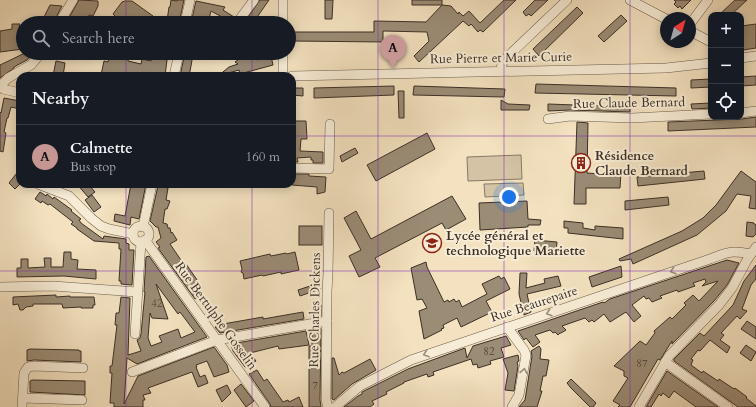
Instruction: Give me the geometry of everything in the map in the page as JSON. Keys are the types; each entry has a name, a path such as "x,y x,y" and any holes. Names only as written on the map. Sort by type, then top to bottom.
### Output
{"street":[{"path":"63,16 73,0"},
{"path":"187,16 190,0"},
{"path":"242,16 254,0"},
{"path":"283,16 284,0"},
{"path":"501,71 504,60 567,0"},
{"path":"630,0 660,16"},
{"path":"696,16 708,0"},
{"path":"696,34 708,40"},
{"path":"744,58 756,56"},
{"path":"19,72 31,65 35,60"},
{"path":"175,72 177,60"},
{"path":"283,60 283,72"},
{"name":"Rue Pierre et Marie Curie","path":"296,76 671,67 708,63"},
{"path":"16,73 8,78 1,87 16,92"},
{"path":"744,112 756,111"},
{"name":"Rue Claude Bernard","path":"548,119 570,116 632,118 708,114"},
{"path":"296,168 329,169 330,124"},
{"path":"49,188 69,196 91,218 104,227 133,234 136,240 143,241"},
{"path":"143,227 151,188"},
{"name":"Rue Charles Dickens","path":"328,407 326,400 329,213"},
{"path":"133,234 136,228 143,227"},
{"path":"134,334 143,241 148,237 146,229 143,227"},
{"name":"Rue Bertulphe Gosselin","path":"143,241 265,407"},
{"name":"Rue Beaurepaire","path":"335,407 360,386 407,361 710,259 729,251 753,251"},
{"path":"638,407 665,362 725,298 753,251"},
{"path":"0,287 53,286 137,292"},
{"path":"132,370 217,340 327,321"},
{"path":"507,327 526,355 519,395 512,407"},
{"path":"665,362 728,407"},
{"path":"82,400 22,402 24,373 26,369 30,367 83,368"}],"shaded area":[{"path":"521,155 522,179 468,181 467,157"},
{"path":"523,183 524,195 485,197 484,184"}],"building":[{"path":"79,0 98,1 98,6 93,16 70,16"},
{"path":"171,0 184,0 181,16 168,16"},
{"path":"260,0 269,0 258,16 249,16"},
{"path":"325,0 333,0 332,19 325,19"},
{"path":"412,0 442,0 442,5 412,5"},
{"path":"504,0 516,0 483,32 480,30 478,32 471,24 469,26 463,21 419,62 414,56 429,41 427,32 383,31 383,42 296,41 296,32 374,32 374,21 426,22 442,5 451,6 458,14 459,12 463,16 469,11 480,23"},
{"path":"535,0 548,0 531,16 529,14 526,16 523,12"},
{"path":"674,0 691,0 682,9 680,6 678,8 674,4 676,2"},
{"path":"735,0 747,0 734,12 722,12"},
{"path":"132,1 153,16 115,16 113,14 122,2"},
{"path":"196,1 225,7 223,10 232,16 220,16 211,11 210,16 193,16"},
{"path":"50,5 62,6 57,16 44,16"},
{"path":"577,7 583,13 539,56 533,49"},
{"path":"621,15 627,21 604,42 598,36"},
{"path":"12,24 16,24 16,50 0,52 0,31 12,29"},
{"path":"756,24 756,48 744,50 744,26"},
{"path":"16,57 16,60 27,60 14,67 0,78 0,65"},
{"path":"108,60 128,60 141,64 142,60 167,60 166,72 102,72 104,61 108,62"},
{"path":"183,60 192,60 190,72 181,72"},
{"path":"238,60 272,60 273,65 247,72 240,72 239,70 223,72 229,67 238,64 235,62"},
{"path":"56,61 65,63 64,72 54,72"},
{"path":"756,76 756,85 744,86 744,77"},
{"path":"708,79 708,87 691,88 691,80"},
{"path":"536,84 676,88 676,96 535,93"},
{"path":"394,86 394,95 314,98 314,88"},
{"path":"414,86 505,89 504,97 413,95"},
{"path":"296,88 303,88 303,96 296,95"},
{"path":"398,91 404,91 404,118 399,118"},
{"path":"4,98 16,100 16,108 11,107 7,118 4,132 6,133 3,152 0,151 0,112 1,113"},
{"path":"501,100 508,104 530,105 529,110 501,110"},
{"path":"708,103 708,108 692,109 691,104"},
{"path":"548,104 630,107 630,112 570,110 548,111"},
{"path":"756,117 756,127 668,131 668,122 744,120 744,119"},
{"path":"296,121 306,121 307,139 301,139 300,151 323,152 323,163 313,163 311,157 297,158 298,162 296,162"},
{"name":"Résidence Claude Bernard","path":"577,122 588,123 587,173 615,175 615,171 621,172 620,188 586,188 586,204 574,204"},
{"path":"427,133 435,149 376,181 367,165"},
{"path":"355,148 358,153 342,162 340,156"},
{"path":"704,171 705,179 638,186 637,177"},
{"path":"741,171 756,182 756,209 749,208 751,196 737,194 726,211 697,235 633,264 631,259 620,261 619,259 682,231 703,218 716,205"},
{"path":"16,174 16,188 15,189 9,183"},
{"path":"296,174 309,174 309,176 326,177 325,192 317,194 317,187 296,185"},
{"path":"80,188 92,188 95,192 88,197"},
{"path":"130,188 145,188 139,219 131,217 130,225 114,221 115,214 125,216"},
{"path":"158,188 168,188 166,200 170,201 167,209 165,209 163,223 167,224 171,233 172,232 177,240 170,244 202,287 198,292 201,295 195,299 158,248 160,247 156,242 161,238 158,227 150,221"},
{"path":"40,192 46,196 47,194 53,199 54,197 72,210 71,211 81,219 79,220 81,223 103,239 104,236 126,239 126,243 129,244 129,250 134,250 132,285 121,284 121,281 119,281 121,249 119,249 119,243 94,241 71,224 73,222 50,204 48,205 42,201 41,203 35,199"},
{"path":"92,195 101,207 94,212 85,200"},
{"path":"452,196 466,219 446,230 442,223 375,258 380,267 359,277 349,256 361,250 344,218 356,211 371,239"},
{"path":"668,197 669,205 625,210 625,201"},
{"path":"527,201 528,219 541,220 540,225 480,230 479,203"},
{"path":"564,221 583,223 583,228 595,230 595,226 623,228 623,239 568,233 568,228 564,228"},
{"path":"747,222 754,223 756,225 756,234 753,237 746,236"},
{"path":"299,226 322,226 322,245 299,245"},
{"path":"535,240 557,242 556,252 534,251"},
{"path":"64,252 71,252 71,259 78,260 77,269 96,270 96,279 64,276 17,277 17,268 21,268 21,259 28,259 28,268 45,267 44,258 51,258 51,267 63,267"},
{"path":"295,252 299,270 244,279 243,273 241,272 242,269 240,261 270,254 271,256"},
{"path":"149,256 207,337 137,364 127,358 124,404 138,376 214,347 227,365 229,372 214,377 207,361 196,365 196,367 200,377 205,375 208,383 198,387 192,372 148,388 151,393 143,395 145,400 143,400 143,407 114,407 114,403 110,403 112,373 110,373 110,366 112,366 117,325 115,325 116,313 119,313 121,297 130,298 128,355 141,351 137,340 140,338 141,334 145,292 146,257","holes":["156,284 178,314 180,312 195,332 181,338 178,329 159,336 162,342 151,346 148,338 150,313 152,318 168,319"]},
{"path":"727,260 739,263 727,285 714,301 672,344 672,341 660,360 658,359 630,407 618,407 620,405 613,401 628,378 624,376 624,371 614,366 640,341 646,345 655,333 654,331 670,317 672,319 686,305 684,303 693,295 699,301 718,281 702,286 706,282 705,279 693,283 695,286 660,296 662,298 652,302 649,298 646,299 644,296 632,305 641,316 634,322 626,312 610,322 604,314 594,322 592,320 589,322 585,318 562,326 566,330 558,335 550,330 535,335 540,342 533,347 526,338 524,340 518,331 603,302 604,303 610,299"},
{"path":"426,262 444,302 448,300 449,302 454,299 456,302 459,300 462,307 487,294 482,284 499,276 501,279 504,277 510,289 486,301 492,312 461,327 457,318 443,325 444,328 441,329 442,330 424,339 419,311 427,308 422,299 417,300 411,268"},
{"path":"756,265 756,279 751,285 742,309 747,311 740,319 737,316 721,333 724,335 720,340 730,347 727,353 710,340 700,351 698,350 691,359 693,360 691,365 702,373 703,371 718,381 719,379 734,389 735,388 756,406 738,407 674,361 674,359 700,333 704,336 733,305 744,281"},
{"path":"621,266 622,277 592,287 589,277"},
{"path":"520,273 527,273 526,288 545,283 544,279 558,276 561,286 527,294 531,312 524,315 519,294"},
{"path":"319,283 320,289 300,296 298,290"},
{"path":"56,295 56,297 94,297 95,305 93,305 93,308 63,308 62,304 33,304 33,306 20,310 18,304 13,305 13,297"},
{"path":"313,305 321,305 321,316 313,317"},
{"path":"303,312 304,319 220,333 215,327 223,324 263,317 263,319"},
{"path":"747,321 756,327 756,339 741,329"},
{"path":"320,328 321,407 309,407 309,346 312,346 312,330"},
{"path":"306,331 309,345 279,349 278,346 250,353 256,361 253,363 254,364 245,367 233,351 231,344"},
{"path":"506,336 511,345 501,348 504,357 490,361 491,364 478,368 477,364 473,365 471,359 433,372 434,375 428,377 427,374 404,382 386,392 387,394 372,401 374,404 370,407 344,407 362,394 362,392 408,369 465,348 467,358 473,346"},
{"path":"746,345 756,352 751,361 740,353"},
{"path":"539,346 541,349 540,359 549,360 546,376 543,376 540,391 542,391 537,407 519,407 525,400 532,356 531,351"},
{"path":"27,350 79,350 81,351 81,362 27,361"},
{"path":"518,355 519,361 517,362 518,366 514,391 505,390 508,373 503,359"},
{"path":"332,358 334,358 339,375 342,372 344,373 370,359 376,370 352,384 334,400 332,399"},
{"path":"257,370 264,381 267,379 283,402 288,400 289,402 299,397 303,407 271,407 249,374"},
{"path":"667,371 718,407 696,407 674,391 669,398 663,393 661,396 659,394 651,407 646,407"},
{"path":"571,379 596,403 593,407 590,407 567,383"},
{"path":"30,381 85,381 85,395 30,392"},
{"path":"241,384 254,401 246,407 234,390"},
{"path":"227,385 231,393 222,402 216,390"}],"place":[{"name":"Calmette","path":"393,68"},
{"name":"Résidence Claude Bernard","path":"581,163"},
{"name":"Lycée général et technologique Mariette","path":"432,243"}]}
